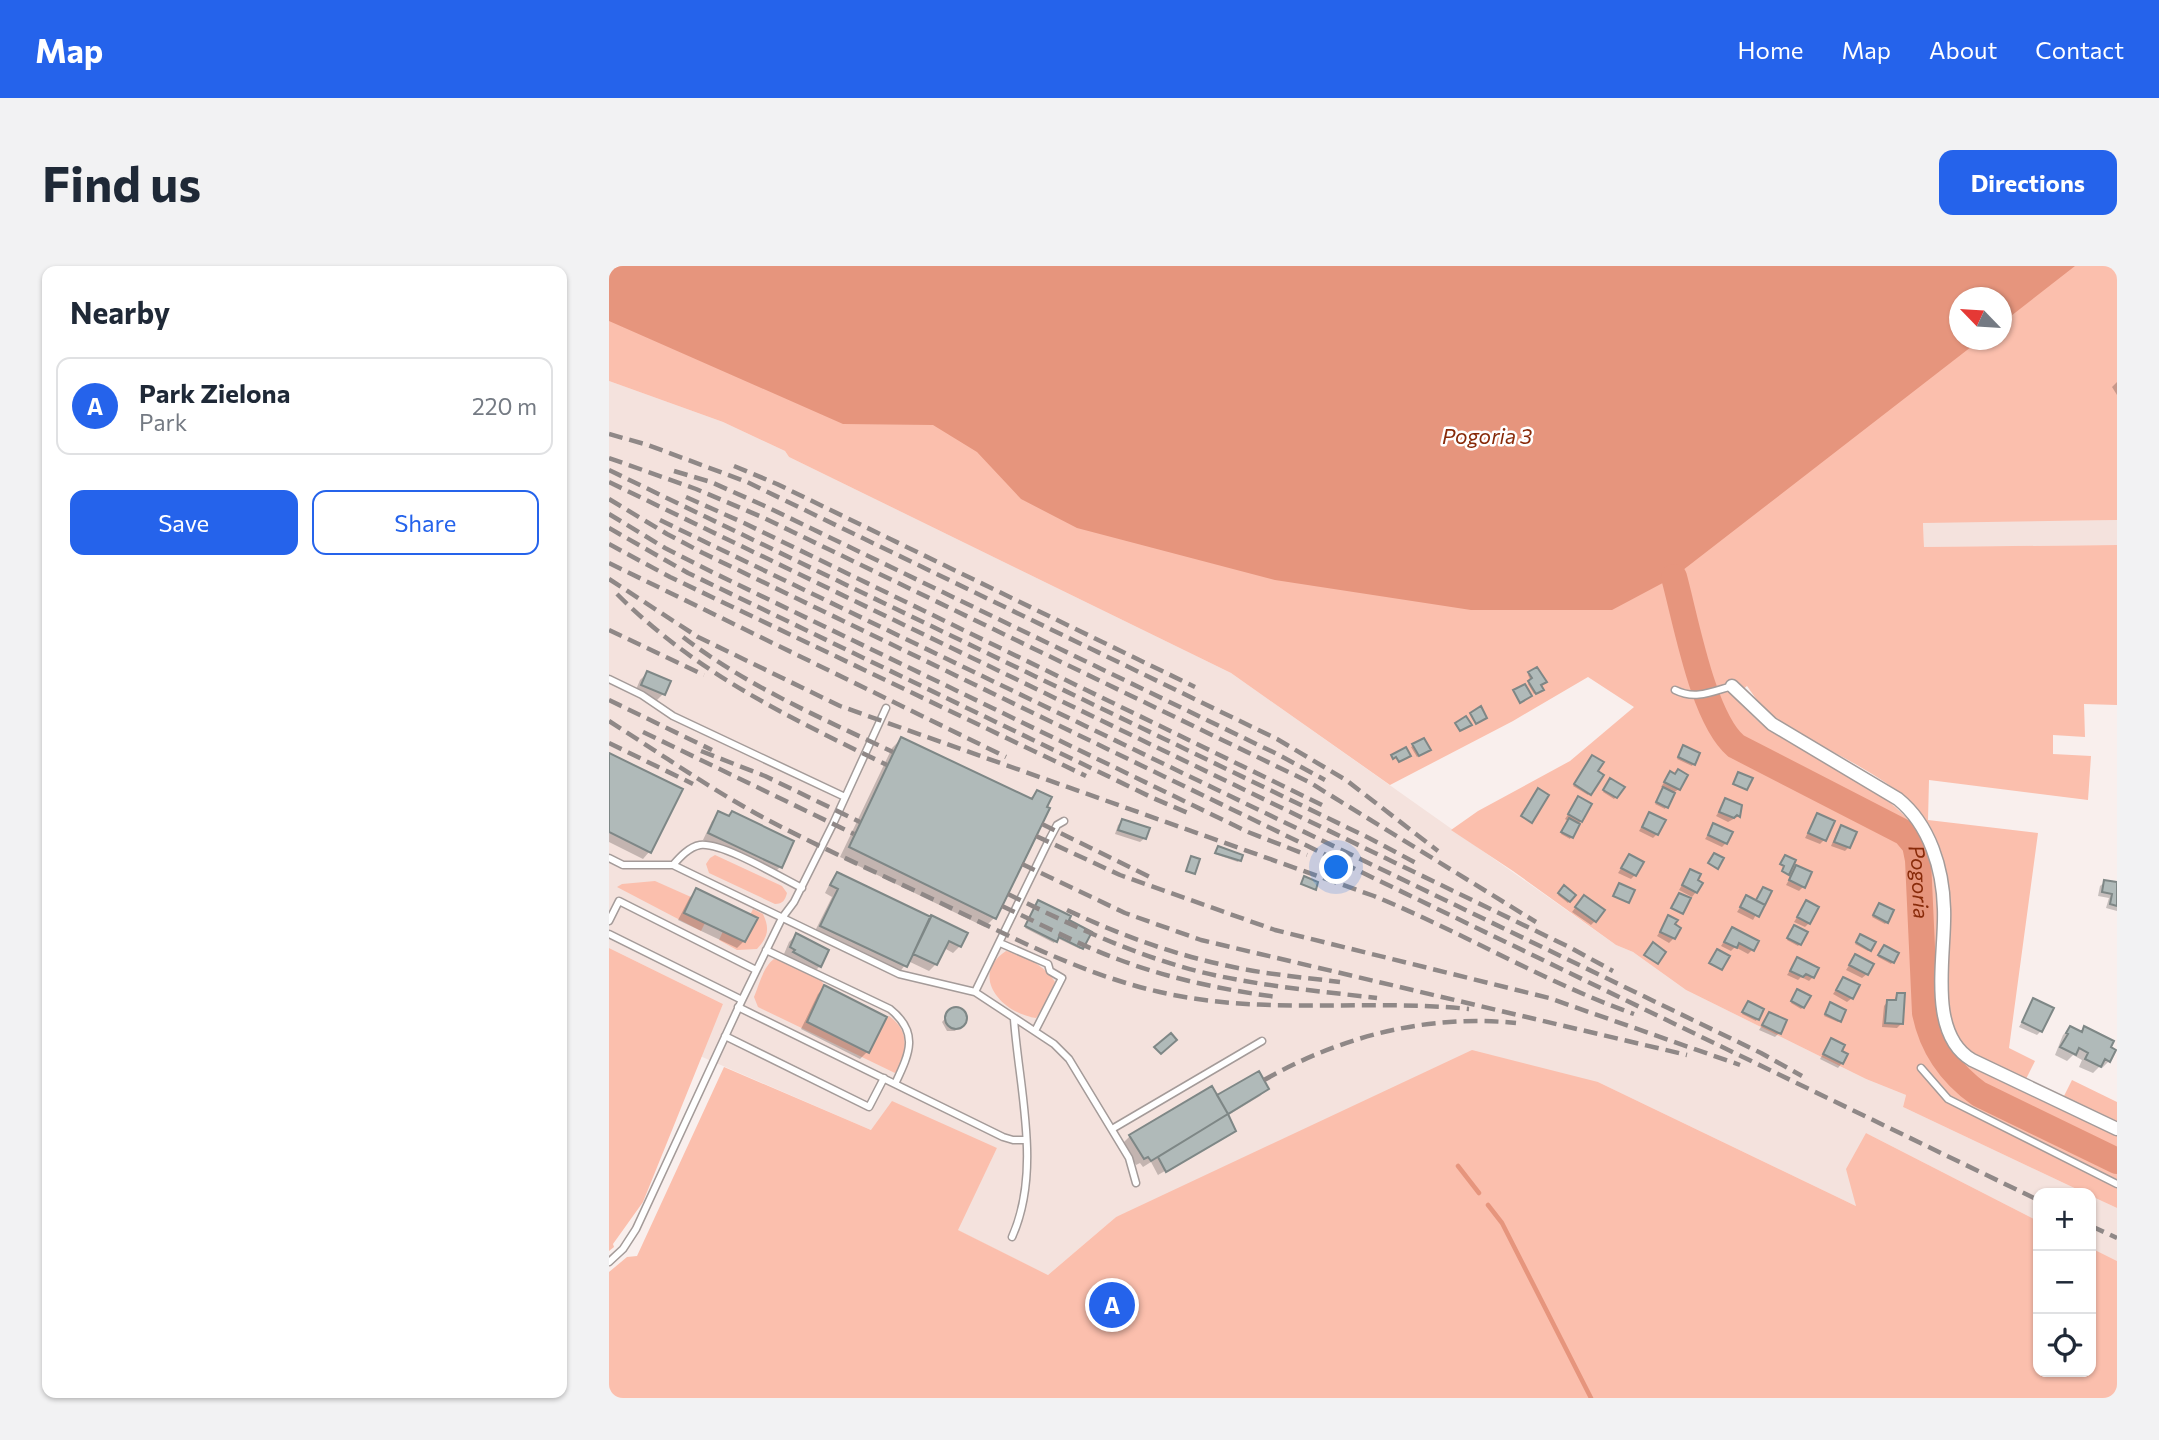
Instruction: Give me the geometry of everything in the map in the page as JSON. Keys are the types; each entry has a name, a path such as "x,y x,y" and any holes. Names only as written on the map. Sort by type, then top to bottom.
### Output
{"street":[{"path":"1726,688 1772,724 1898,799 1922,826 1935,855 1944,900 1942,980 1945,1018 1961,1053 2117,1129"}],"lane":[{"path":"609,679 642,695 673,716 845,797"},
{"path":"1675,690 1685,695 1697,696 1726,688"},
{"path":"609,1262 623,1249 636,1229 756,970 782,918 802,888 886,708"},
{"path":"975,992 1048,842 1057,825 1063,821"},
{"path":"673,864 684,853 698,845 719,847 802,888"},
{"path":"609,858 623,865 673,864 899,974 975,992 1054,1044 1069,1059 1129,1158 1136,1183"},
{"path":"609,921 619,901 756,970"},
{"path":"609,934 895,1084 1003,1137 1026,1140"},
{"path":"1000,943 1048,964 1050,971 1062,978 1035,1031"},
{"path":"767,950 890,1009 899,1016 910,1041 909,1055 895,1084"},
{"path":"1012,1237 1022,1214 1027,1163 1014,1019"},
{"path":"725,1036 869,1107 884,1078"},
{"path":"1112,1129 1262,1041"},
{"path":"1921,1068 1948,1099 2117,1184"}],"shaded area":[{"path":"609,266 2117,266 2117,520 1923,523 1924,547 2117,545 2117,705 2084,704 2085,737 2053,735 2053,754 2091,756 2088,800 1929,780 1928,820 2038,833 2009,1048 2035,1061 2026,1079 1974,1055 1958,1039 1952,1021 1947,975 1947,881 1939,846 1928,823 1915,807 1878,778 1775,717 1759,703 1747,686 1734,697 1765,727 1879,794 1900,811 1916,830 1930,859 1938,894 1935,998 1943,1035 1953,1051 1967,1065 2117,1136 2117,1208 2096,1198 2096,1188 2074,1188 1903,1107 1906,1095 1866,1079 1686,990 1633,952 1616,945 1451,830 1478,811 1570,761 1634,707 1588,677 1513,721 1390,785 1231,673 789,457 785,451 723,422 609,381"},
{"path":"609,381 723,422 785,451 789,457 1231,673 1616,945 1633,952 1686,990 1866,1079 1906,1095 1903,1107 2074,1188 2033,1188 2033,1218 1866,1133 1856,1206 1598,1082 1116,1217 1048,1275 957,1230 997,1148 871,1130 700,1056 723,1004 609,948"},
{"path":"2117,520 2117,545 1924,547 1923,522"},
{"path":"715,855 782,886 787,893 784,900 775,904 709,873 706,864"},
{"path":"655,881 691,897 684,913 705,923 701,931 617,887 622,884"},
{"path":"753,909 763,914 767,924 766,937 757,949 737,950 719,940 723,931 746,942 757,919 750,915"},
{"path":"609,948 723,1004 643,1202 609,1251"},
{"path":"1006,951 1033,962 1055,982 1043,1010 1036,1018 1012,1009 994,992 990,971 995,961"},
{"path":"774,959 821,980 824,985 807,1022 869,1053 887,1017 896,1022 905,1041 897,1071 895,1073 758,1007 754,997 764,971"},
{"path":"1472,1050 1598,1082 1856,1206 1846,1169 1866,1133 2033,1218 2033,1377 2096,1377 2096,1250 2117,1261 2117,1398 609,1398 609,1272 627,1257 637,1256 724,1067 871,1130 892,1101 997,1148 958,1230 1048,1275 1116,1217"},
{"path":"2072,1080 2117,1102 2117,1122 2064,1096"},
{"path":"2096,1198 2117,1208 2117,1261 2096,1250"}],"water":[{"name":"Pogoria 3","path":"609,266 2075,266 2012,315 2012,287 1949,287 1949,350 1967,350 1674,577 1612,610 1471,610 1275,580 1077,528 1021,499 977,452 933,425 843,424 609,321"}],"building":[{"path":"1537,667 1547,682 1541,685 1544,690 1536,694 1528,681 1532,678 1528,672"},
{"path":"647,671 671,681 665,695 641,685"},
{"path":"1525,684 1532,696 1520,703 1513,690"},
{"path":"1481,706 1487,718 1476,724 1470,713"},
{"path":"1466,716 1472,725 1460,731 1455,723"},
{"path":"901,737 1032,799 1037,790 1052,797 1047,807 1050,808 996,919 849,847"},
{"path":"1424,738 1431,750 1419,756 1412,744"},
{"path":"1683,745 1700,753 1695,765 1678,757"},
{"path":"1406,747 1411,756 1399,762 1396,757 1393,759 1391,755"},
{"path":"609,753 683,789 651,853 609,832"},
{"path":"1592,755 1604,762 1598,771 1604,775 1591,795 1574,784"},
{"path":"1678,769 1688,775 1680,790 1664,782 1670,771 1675,774"},
{"path":"1738,772 1753,778 1747,790 1733,784"},
{"path":"1610,778 1625,787 1617,798 1603,790"},
{"path":"1663,787 1675,793 1668,808 1656,802"},
{"path":"1538,788 1549,795 1532,823 1521,816"},
{"path":"1578,796 1592,804 1582,822 1568,814"},
{"path":"1725,798 1742,805 1740,817 1737,815 1734,818 1719,812"},
{"path":"718,811 729,816 732,811 794,841 782,868 708,833"},
{"path":"1649,812 1666,820 1658,835 1642,827"},
{"path":"1817,813 1835,821 1826,841 1808,833"},
{"path":"1569,818 1580,824 1573,838 1561,832"},
{"path":"1122,819 1150,828 1146,839 1118,830"},
{"path":"1713,823 1733,832 1727,844 1708,835"},
{"path":"1841,825 1857,832 1850,848 1834,842"},
{"path":"1218,846 1243,855 1241,861 1215,853"},
{"path":"1714,853 1724,858 1718,869 1708,863"},
{"path":"1629,854 1644,862 1636,876 1621,868"},
{"path":"1785,855 1796,860 1789,875 1782,871 1784,866 1780,864"},
{"path":"1191,856 1200,859 1195,874 1186,871"},
{"path":"1796,865 1812,872 1805,888 1789,880"},
{"path":"1690,869 1701,874 1698,880 1703,883 1697,893 1682,885"},
{"path":"837,872 931,917 907,967 820,926 838,889 830,885"},
{"path":"1304,876 1318,882 1316,890 1301,884"},
{"path":"2104,880 2117,882 2117,906 2110,904 2112,894 2102,892"},
{"path":"1619,883 1635,890 1629,903 1613,896"},
{"path":"1564,885 1576,895 1570,902 1558,893"},
{"path":"1763,887 1772,891 1765,905 1756,900"},
{"path":"696,888 758,918 745,942 684,913"},
{"path":"1679,893 1691,898 1683,914 1671,908"},
{"path":"1584,895 1605,910 1596,922 1575,907"},
{"path":"1746,895 1765,905 1759,917 1740,907"},
{"path":"1038,900 1071,916 1069,920 1092,932 1083,949 1059,937 1057,942 1025,926"},
{"path":"1806,900 1819,907 1810,924 1797,917"},
{"path":"1879,903 1894,910 1888,923 1873,915"},
{"path":"931,915 968,933 961,947 949,941 937,965 913,954"},
{"path":"1668,915 1678,920 1675,924 1681,928 1675,939 1660,932"},
{"path":"1794,925 1808,932 1801,945 1787,938"},
{"path":"1732,927 1759,941 1754,951 1739,943 1737,948 1724,942"},
{"path":"796,933 829,950 821,967 793,952 795,950 790,947"},
{"path":"1860,934 1876,942 1871,951 1856,942"},
{"path":"1653,942 1666,952 1658,964 1644,955"},
{"path":"1884,945 1899,953 1894,963 1878,955"},
{"path":"1717,949 1730,956 1722,970 1709,963"},
{"path":"1855,954 1874,964 1868,975 1849,965"},
{"path":"1797,957 1819,968 1814,978 1806,974 1803,977 1790,971"},
{"path":"1843,977 1860,985 1853,999 1836,990"},
{"path":"824,985 887,1017 869,1053 807,1022"},
{"path":"1797,989 1811,996 1804,1008 1791,1001"},
{"path":"1897,993 1905,993 1903,1024 1885,1023 1887,1000 1896,1000"},
{"path":"2033,998 2054,1008 2042,1032 2022,1022"},
{"path":"1748,1001 1764,1009 1759,1020 1742,1012"},
{"path":"1830,1002 1846,1010 1841,1022 1825,1014"},
{"path":"956,1007 966,1014 967,1018 960,1028 956,1029 946,1022 945,1018 952,1008"},
{"path":"1769,1012 1787,1020 1781,1034 1762,1025"},
{"path":"2070,1026 2082,1032 2084,1026 2114,1041 2111,1047 2116,1050 2110,1062 2105,1059 2101,1067 2085,1059 2088,1053 2079,1048 2076,1055 2060,1047"},
{"path":"1171,1033 1177,1040 1161,1054 1154,1047"},
{"path":"1831,1038 1845,1045 1842,1051 1848,1054 1843,1064 1823,1054"},
{"path":"1259,1071 1269,1089 1228,1114 1217,1095"},
{"path":"1212,1086 1228,1114 1151,1161 1148,1157 1144,1159 1129,1135"},
{"path":"1228,1114 1236,1131 1166,1172 1158,1157"}],"waterway":[{"name":"Pogoria","path":"1674,577 1697,668 1724,733 1736,746 1905,833 1915,845 1918,860 1925,1013 1932,1037 1951,1069 1979,1094 2117,1161"},
{"path":"1458,1166 1479,1193"},
{"path":"1488,1205 1502,1223 1591,1398"}],"railway":[{"path":"609,434 648,445 747,482 1277,739 1346,780 1438,851"},
{"path":"609,458 696,489 762,517 1309,782 1536,922"},
{"path":"734,466 777,484 1195,687"},
{"path":"609,470 1418,864"},
{"path":"674,471 711,482 767,507 1277,754 1325,780"},
{"path":"609,482 1569,947 1613,971"},
{"path":"686,497 1322,805"},
{"path":"609,499 703,553 2033,1198"},
{"path":"609,514 665,548 712,572 1248,832 1307,855"},
{"path":"660,520 1761,1053 1802,1076"},
{"path":"609,528 688,573 1188,813"},
{"path":"609,544 670,577 1086,776"},
{"path":"609,563 1006,757"},
{"path":"609,579 698,637 840,706 1374,896 1568,987 1634,1014"},
{"path":"617,594 647,622 711,670 779,711 887,765"},
{"path":"609,630 704,675"},
{"path":"683,637 707,655 759,686 893,752"},
{"path":"609,700 712,750"},
{"path":"609,721 766,819 1031,946 1119,981 1179,996 1251,1004 1396,1005 1469,1009"},
{"path":"643,732 854,834"},
{"path":"609,743 693,784"},
{"path":"701,751 765,776 860,822"},
{"path":"1042,824 1150,877"},
{"path":"1036,836 1120,875 1275,930 1549,998 1740,1065"},
{"path":"1022,864 1125,913 1201,940 1687,1055"},
{"path":"1008,894 1103,938 1176,965 1245,981 1377,998"},
{"path":"1002,906 1090,948 1139,967 1198,983 1277,997"},
{"path":"1067,910 1105,927 1183,955 1253,971 1340,982"},
{"path":"1264,1080 1324,1051 1386,1032 1450,1022 1516,1023"},
{"path":"2096,1228 2117,1238"}],"place":[{"name":"Park Zielona","path":"1112,1305"}]}
